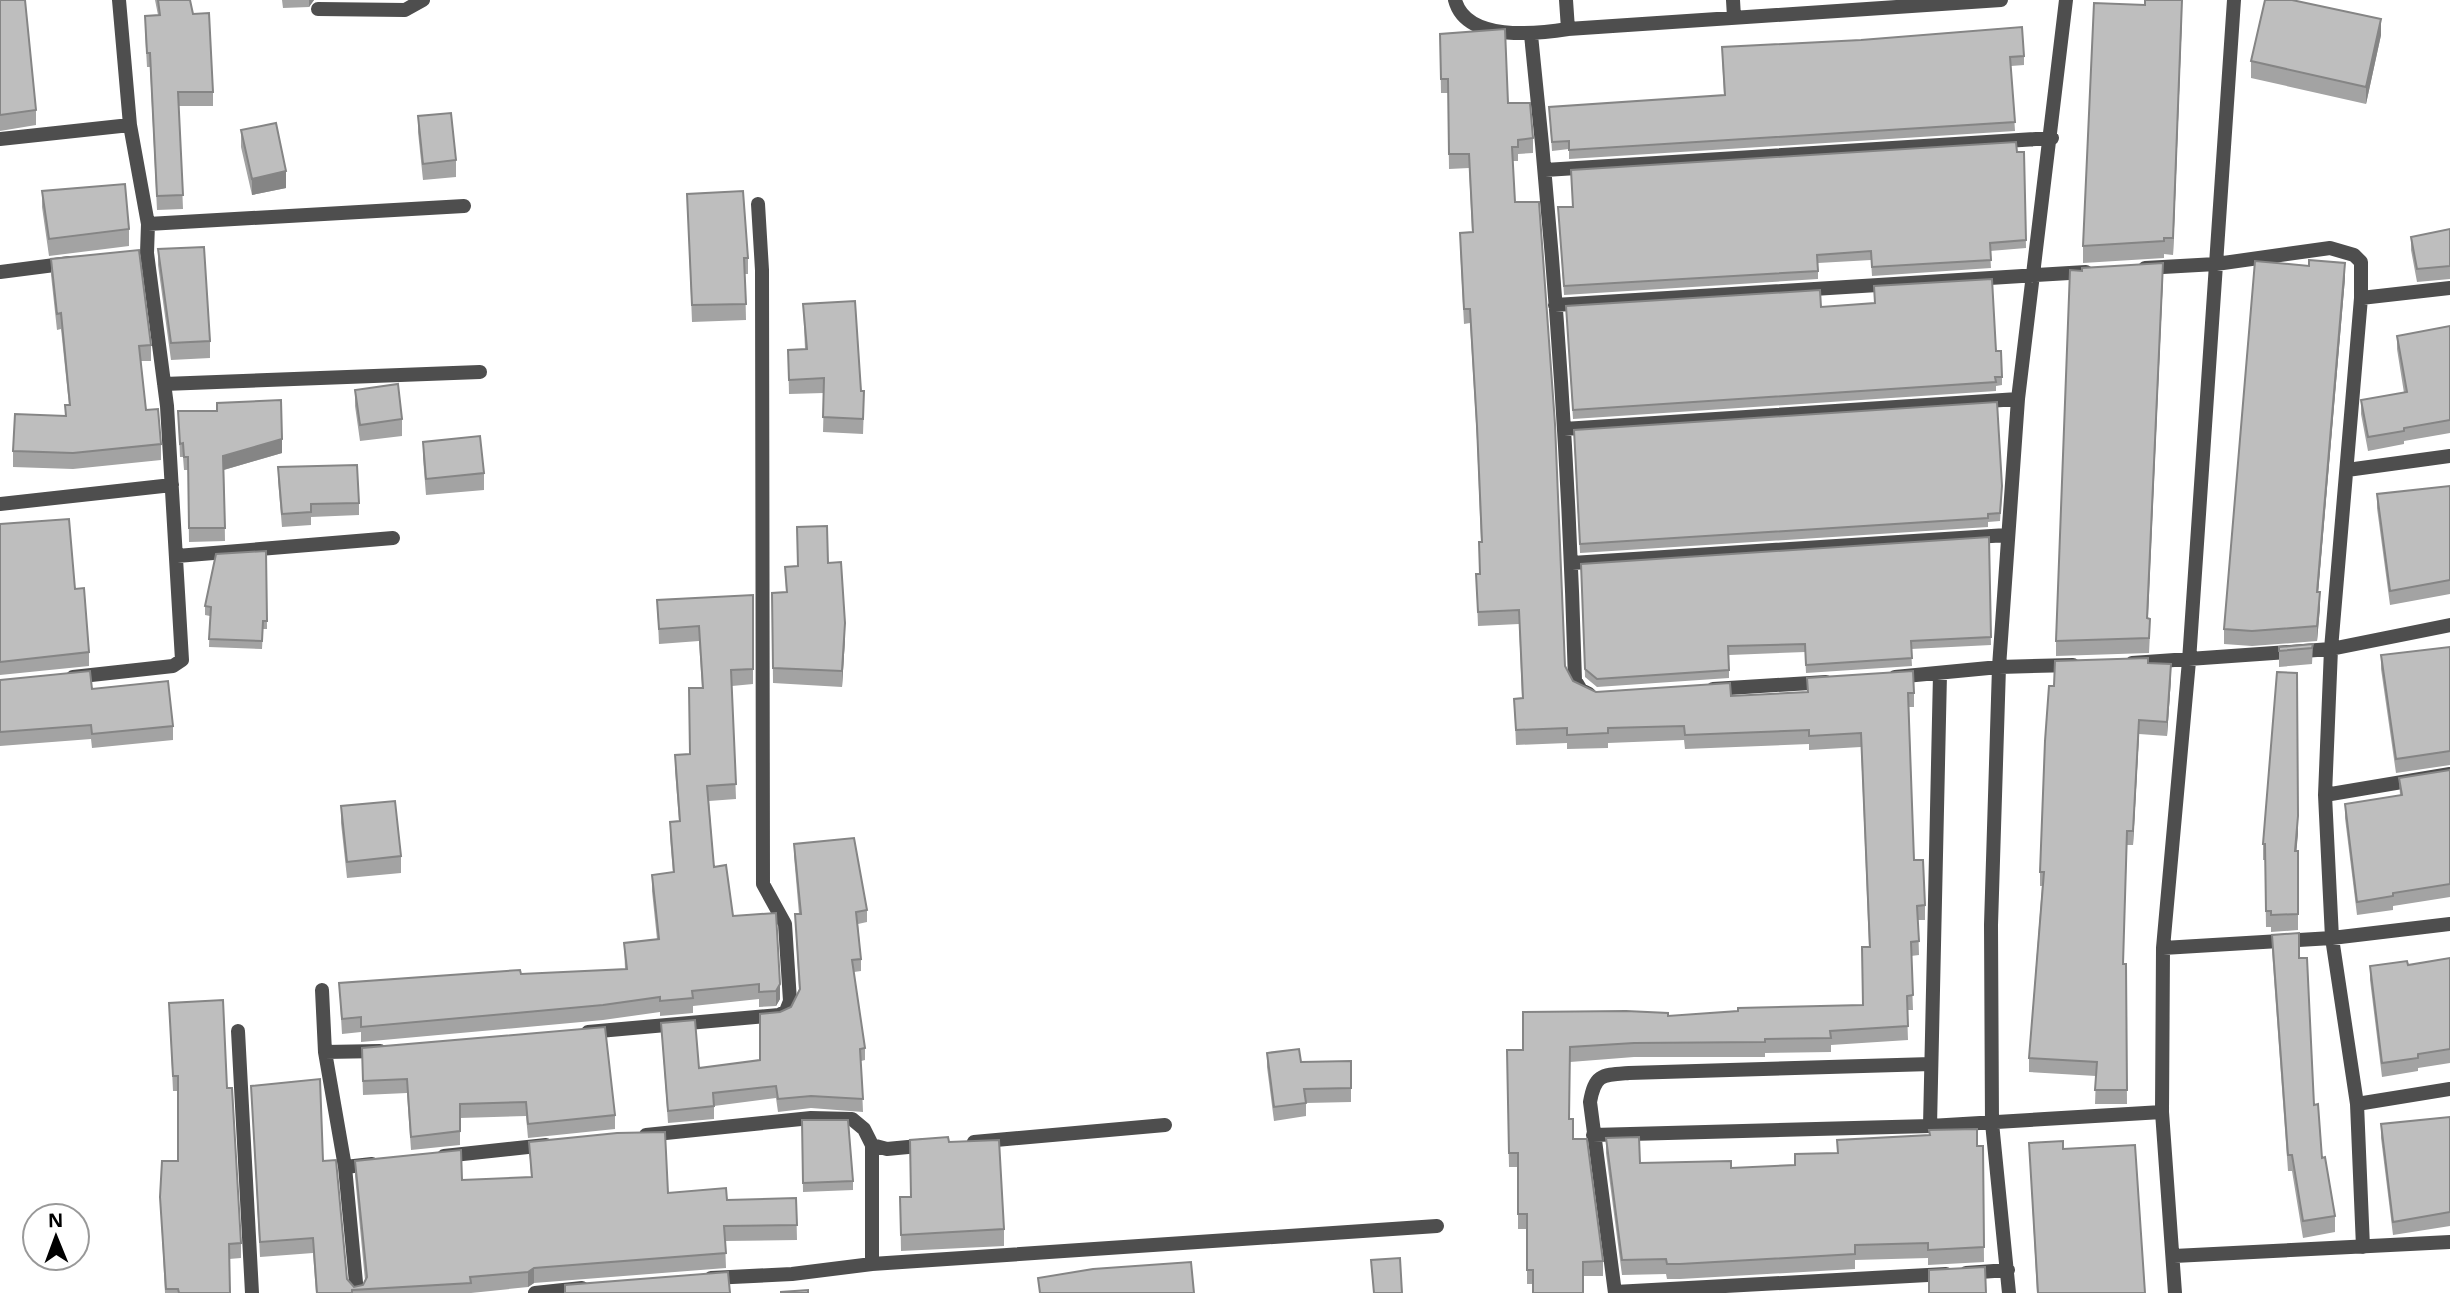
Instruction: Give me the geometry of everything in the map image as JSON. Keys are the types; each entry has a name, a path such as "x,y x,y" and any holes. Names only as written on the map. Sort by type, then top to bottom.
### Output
{"street":[{"path":"64,678 173,666 182,660 173,485 164,384 141,254 148,224 130,125 119,0"},
{"path":"318,9 405,10 423,0"},
{"path":"1455,0 1472,21 1489,30 1531,34 1920,3 2001,0"},
{"path":"1566,0 1568,29"},
{"path":"1732,0 1734,17"},
{"path":"2009,1293 1992,1123 1991,925 1998,667 2018,399 2031,276 2052,138 2066,0"},
{"path":"2175,1293 2162,1112 2163,948 2189,661 2235,0"},
{"path":"1531,34 1545,170 1564,429 1572,563 1575,680 1581,690 1595,697 1609,696"},
{"path":"0,139 130,125"},
{"path":"1545,170 2052,138"},
{"path":"571,1034 779,1015 786,1010 790,1001 785,923 763,884 762,270 758,204"},
{"path":"148,224 464,206"},
{"path":"2123,270 2216,264 2330,248 2354,254 2361,262 2361,298 2330,649 2325,795 2332,938 2357,1104 2363,1247"},
{"path":"0,272 80,261"},
{"path":"1555,305 2097,272"},
{"path":"2361,298 2450,288"},
{"path":"164,384 480,372"},
{"path":"1564,429 2018,399"},
{"path":"2347,470 2450,456"},
{"path":"0,504 173,485"},
{"path":"1572,563 2007,535"},
{"path":"177,556 393,538"},
{"path":"2121,663 2189,661 2330,649 2450,625"},
{"path":"1885,678 1998,667 2094,664"},
{"path":"1930,1126 1940,674"},
{"path":"1692,690 1843,680"},
{"path":"2325,795 2450,774"},
{"path":"2163,948 2332,938 2450,924"},
{"path":"322,990 325,1052 345,1167 357,1293"},
{"path":"238,1031 252,1293"},
{"path":"325,1052 390,1051"},
{"path":"1931,1064 1610,1074 1593,1084 1590,1102 1615,1293 2008,1270"},
{"path":"2357,1104 2450,1089"},
{"path":"1594,1135 1930,1126 2162,1112"},
{"path":"633,1136 811,1118 852,1119 864,1129 872,1145 872,1264"},
{"path":"964,1142 1165,1125"},
{"path":"428,1158 566,1142"},
{"path":"872,1145 887,1149 940,1144"},
{"path":"345,1167 387,1162"},
{"path":"700,1278 792,1274 872,1264 1437,1226"},
{"path":"2174,1256 2450,1242"},
{"path":"535,1293 597,1286"}],"building":[{"path":"0,0 25,0 36,110 0,115"},
{"path":"158,0 190,0 193,14 209,13 213,92 178,92 183,195 157,196 150,53 147,53 145,16 160,15"},
{"path":"2145,0 2182,0 2173,238 2164,238 2164,241 2083,246 2094,3 2145,5"},
{"path":"2265,0 2292,0 2381,19 2366,87 2251,61"},
{"path":"2022,27 2024,56 2010,57 2015,122 1569,150 1569,141 1552,142 1549,107 1725,95 1722,47 1861,40"},
{"path":"1505,29 1508,103 1530,103 1533,138 1518,140 1518,147 1512,147 1515,202 1539,202 1555,424 1565,666 1573,681 1596,692 1730,683 1731,696 1808,692 1807,678 1913,671 1914,693 1908,693 1914,860 1923,860 1925,905 1917,906 1919,941 1911,942 1913,995 1907,996 1908,1026 1830,1031 1831,1038 1570,1047 1569,1119 1573,1119 1573,1139 1587,1139 1603,1261 1583,1262 1583,1293 1533,1293 1533,1270 1527,1270 1527,1214 1518,1214 1518,1153 1509,1153 1507,1050 1523,1050 1523,1012 1626,1011 1668,1013 1668,1016 1738,1011 1738,1008 1863,1005 1862,947 1870,947 1861,733 1809,736 1809,730 1685,735 1684,726 1608,728 1608,733 1567,735 1567,728 1516,730 1514,699 1523,698 1519,610 1478,612 1476,574 1480,574 1479,542 1482,542 1477,426 1470,309 1464,309 1460,233 1473,232 1469,154 1449,154 1448,79 1441,79 1440,34"},
{"path":"451,113 456,160 423,164 418,116"},
{"path":"276,123 286,171 252,179 241,130"},
{"path":"2016,142 2017,152 2024,152 2026,240 1990,243 1991,260 1872,267 1871,251 1817,255 1818,271 1564,286 1558,207 1573,207 1571,170"},
{"path":"125,184 129,229 49,239 42,191"},
{"path":"743,191 748,258 744,258 746,304 692,305 687,194"},
{"path":"2450,229 2450,266 2417,269 2411,237"},
{"path":"204,247 210,341 171,343 158,249"},
{"path":"139,250 151,345 139,346 146,410 158,409 161,444 73,453 13,451 15,414 66,416 65,405 70,405 61,313 57,314 51,259"},
{"path":"2309,260 2345,263 2317,592 2320,592 2317,626 2252,631 2224,629 2255,261 2309,266"},
{"path":"2163,263 2147,618 2150,619 2149,638 2056,641 2070,270"},
{"path":"1992,279 1996,351 2001,351 2002,377 1995,377 1996,382 1573,410 1566,306 1820,290 1821,307 1875,303 1874,286"},
{"path":"855,301 861,391 864,391 863,419 823,417 824,378 789,380 788,350 807,349 803,304"},
{"path":"2450,326 2450,420 2368,437 2361,400 2407,392 2397,336"},
{"path":"398,384 402,419 360,425 355,390"},
{"path":"281,400 282,439 223,456 225,528 189,528 188,457 184,457 183,443 180,444 178,411 217,411 217,403"},
{"path":"1997,402 2002,486 2000,513 1988,514 1988,518 1580,544 1574,430"},
{"path":"480,436 484,473 426,479 423,442"},
{"path":"357,465 359,503 311,504 311,512 282,514 278,467"},
{"path":"2450,486 2450,580 2390,591 2377,494"},
{"path":"69,519 75,589 84,588 89,652 0,662 0,524"},
{"path":"827,526 828,563 841,562 845,623 842,671 773,668 772,593 787,592 785,567 798,566 797,527"},
{"path":"1989,537 1991,637 1911,641 1912,658 1806,665 1805,644 1728,646 1729,670 1597,679 1585,669 1581,564"},
{"path":"266,551 267,621 263,621 262,641 209,639 211,607 205,606 216,554"},
{"path":"753,595 753,669 731,670 736,784 707,786 714,867 726,865 733,916 776,913 780,984 776,991 759,992 759,984 692,991 693,998 660,1001 660,997 603,1005 361,1027 361,1017 342,1019 339,983 520,970 521,974 627,969 624,943 659,939 652,875 674,872 670,822 680,821 675,755 690,754 689,688 703,688 699,626 659,629 657,600"},
{"path":"2313,644 2312,648 2279,651 2279,647"},
{"path":"2450,647 2450,751 2396,759 2381,655"},
{"path":"2148,658 2148,663 2171,664 2167,722 2139,720 2133,831 2127,831 2123,964 2126,964 2127,1090 2095,1090 2097,1062 2029,1058 2044,872 2040,872 2049,686 2054,686 2055,661"},
{"path":"90,671 92,689 168,681 173,726 92,734 91,725 0,732 0,680"},
{"path":"2277,672 2297,673 2298,816 2295,851 2298,851 2298,914 2271,915 2271,911 2266,911 2263,844"},
{"path":"2450,770 2450,884 2357,902 2345,804 2402,795 2399,778"},
{"path":"395,801 401,856 347,862 341,806"},
{"path":"854,838 867,910 856,912 861,959 852,960 865,1048 860,1049 863,1099 811,1096 778,1099 776,1086 713,1093 714,1106 668,1111 661,1023 695,1020 699,1068 760,1060 760,1014 780,1012 791,1007 800,989 795,914 801,914 794,844"},
{"path":"2299,933 2299,958 2307,958 2314,1105 2318,1104 2322,1158 2325,1157 2335,1216 2303,1221 2292,1155 2288,1155 2272,935"},
{"path":"2450,958 2450,1049 2418,1054 2418,1058 2382,1063 2370,966 2407,961 2408,965"},
{"path":"223,1000 227,1088 232,1088 241,1243 229,1244 230,1293 179,1293 178,1289 166,1289 160,1197 162,1161 178,1161 178,1076 173,1076 169,1003"},
{"path":"605,1027 615,1115 528,1124 526,1102 460,1104 460,1131 411,1137 407,1079 363,1081 362,1048"},
{"path":"1299,1049 1301,1062 1351,1061 1351,1088 1304,1089 1306,1103 1274,1107 1267,1053"},
{"path":"320,1079 323,1161 336,1160 347,1279 354,1287 363,1285 367,1277 355,1161 461,1150 462,1180 532,1177 529,1142 617,1133 665,1132 668,1193 726,1188 727,1200 796,1198 797,1225 724,1226 726,1253 534,1268 528,1272 470,1277 471,1283 352,1290 352,1293 317,1293 313,1238 260,1242 251,1086"},
{"path":"2450,1117 2450,1212 2393,1222 2381,1124"},
{"path":"802,1120 848,1120 853,1181 803,1183"},
{"path":"1977,1129 1977,1146 1983,1146 1984,1247 1928,1250 1928,1243 1855,1245 1855,1254 1680,1264 1667,1264 1666,1259 1622,1260 1606,1138 1639,1137 1640,1163 1731,1161 1731,1168 1795,1165 1795,1154 1838,1153 1837,1140 1930,1135 1929,1130"},
{"path":"948,1137 949,1142 999,1140 1004,1229 901,1235 900,1197 911,1197 910,1140"},
{"path":"2063,1141 2063,1149 2135,1145 2145,1293 2038,1293 2029,1143"},
{"path":"1400,1258 1402,1293 1374,1293 1371,1260"},
{"path":"1191,1262 1194,1293 1040,1293 1038,1278 1093,1269"},
{"path":"1985,1267 1986,1293 1929,1293 1929,1270"},
{"path":"728,1272 730,1293 565,1293 565,1285"},
{"path":"808,1290 808,1293 781,1293 781,1292"}]}
